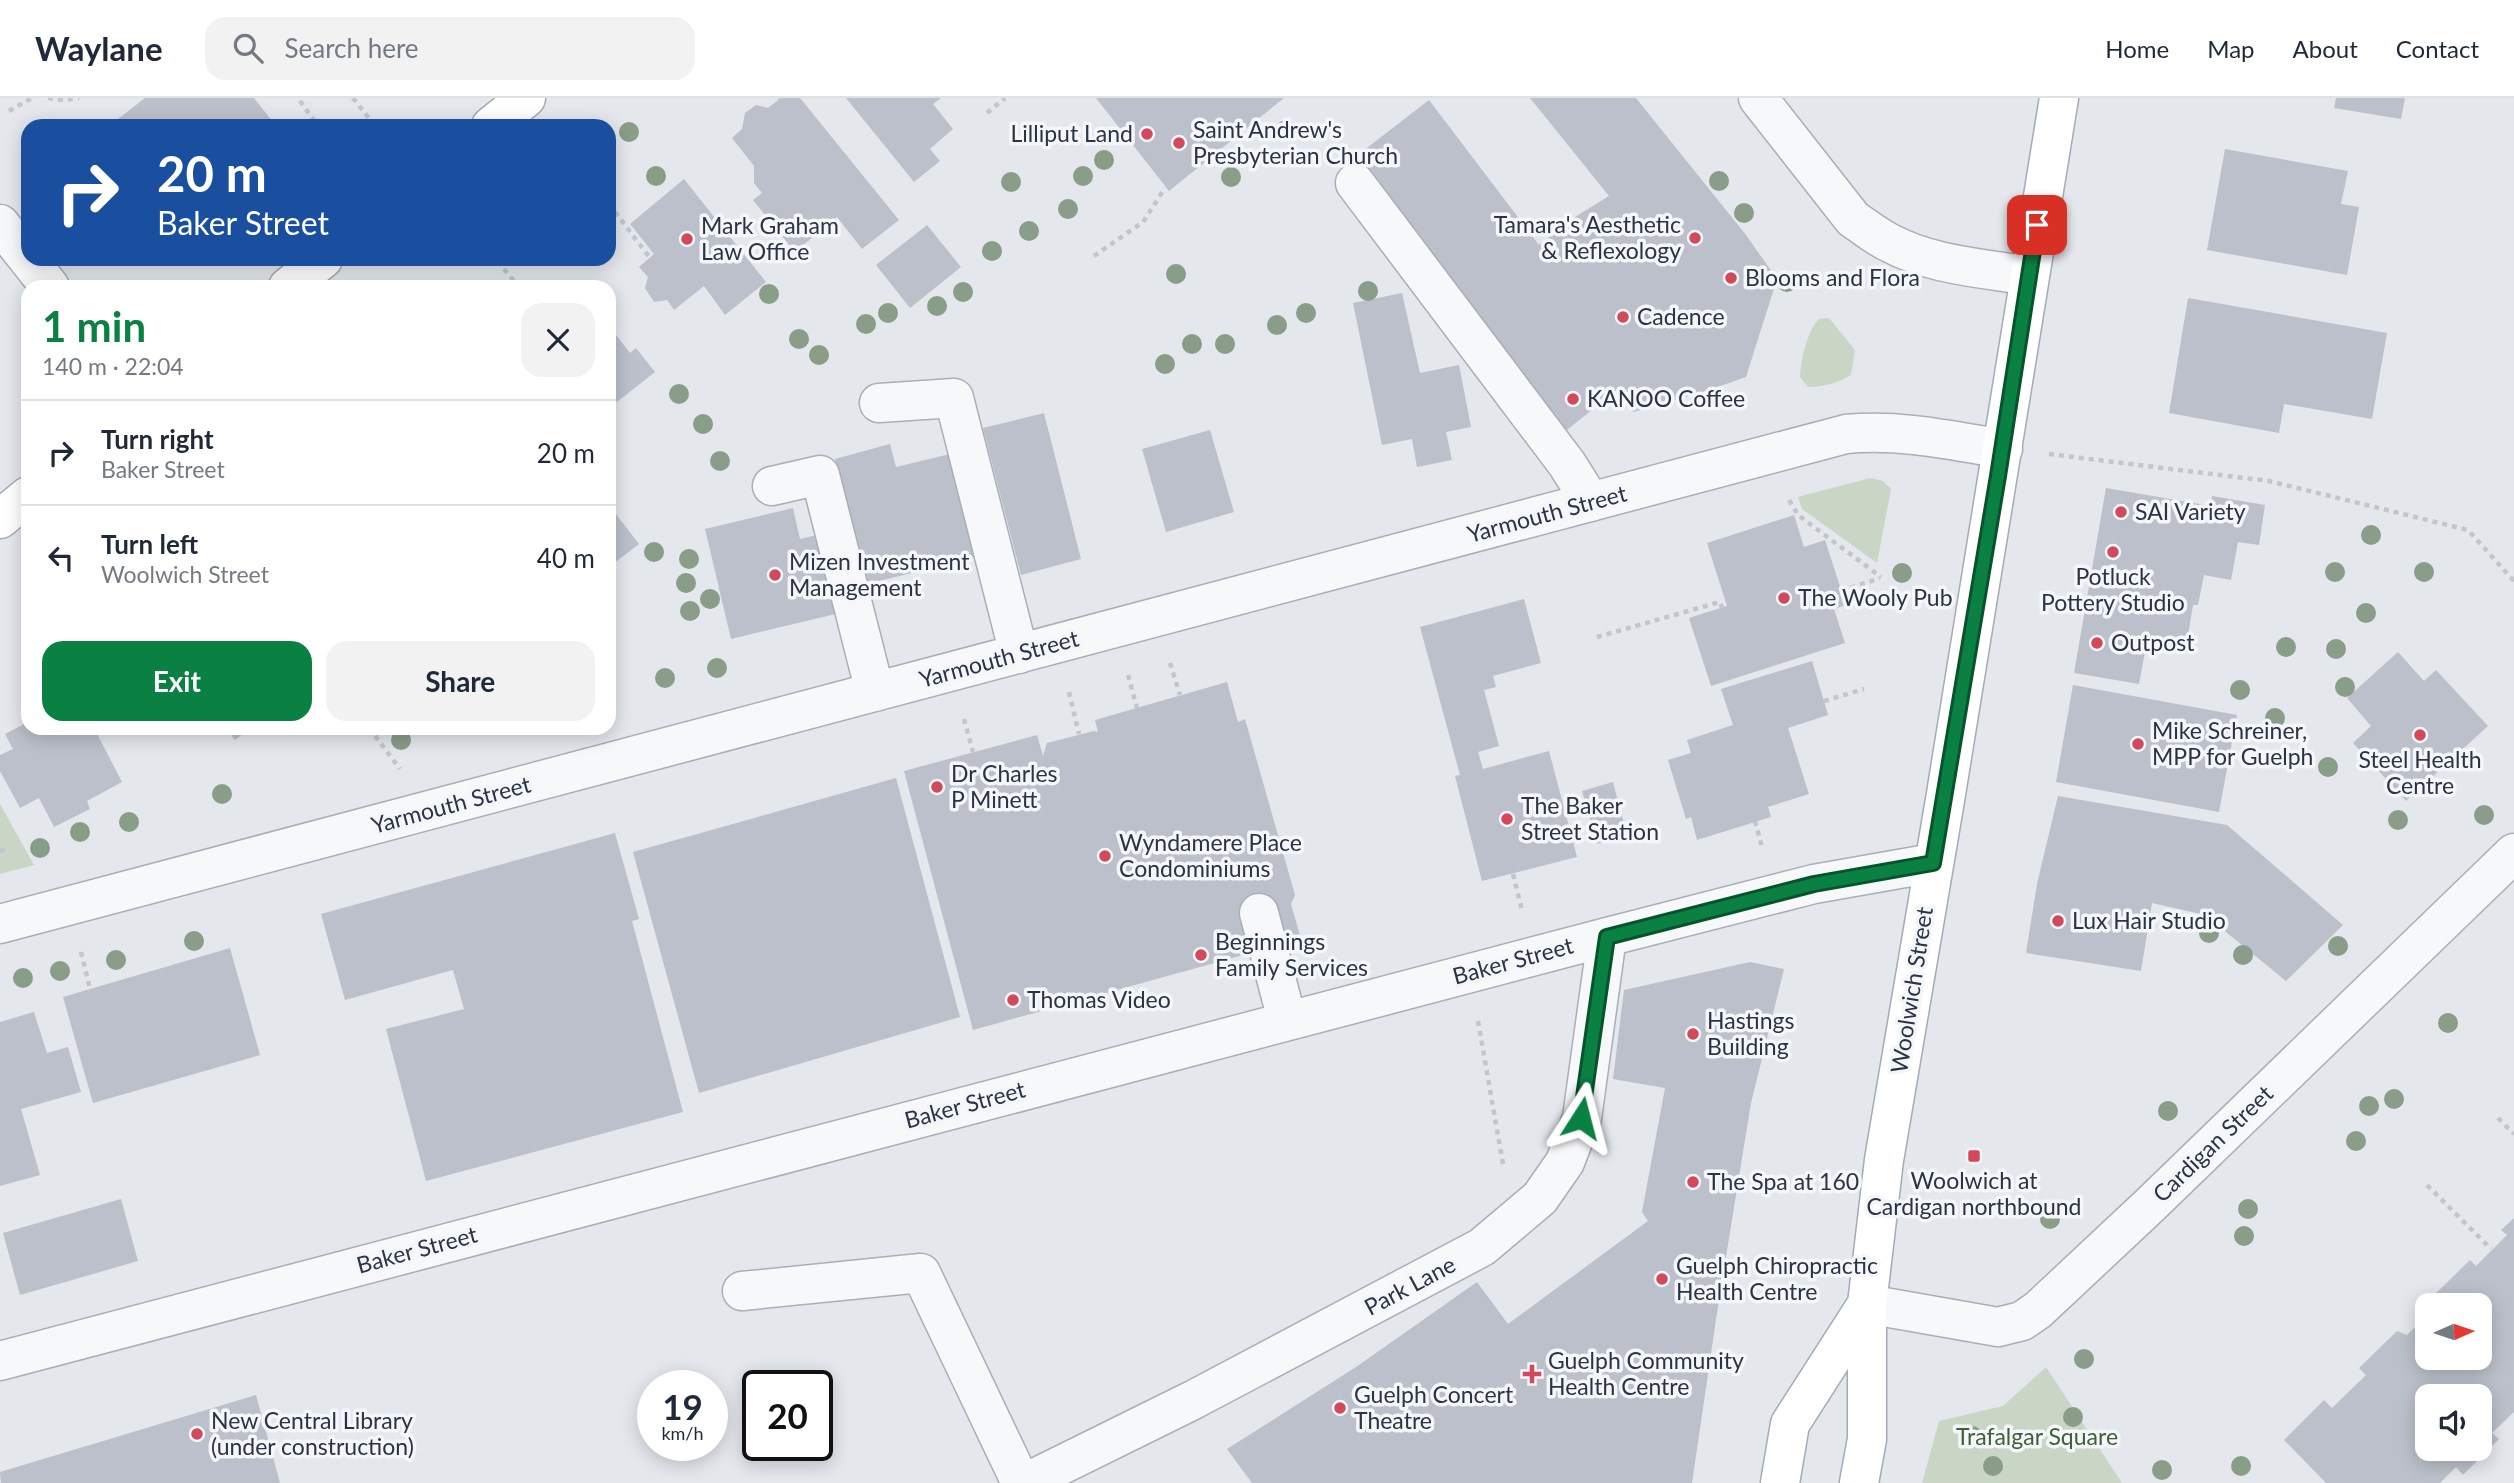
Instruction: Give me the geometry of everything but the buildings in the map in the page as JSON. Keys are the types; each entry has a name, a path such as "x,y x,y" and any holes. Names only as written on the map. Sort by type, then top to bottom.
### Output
{"main road":[{"path":"500,119 526,98"},
{"name":"Woolwich Street","path":"1859,1483 1867,1439 1867,1304 1884,1160 2059,98"},
{"path":"297,280 314,266"},
{"path":"0,519 21,502"},
{"name":"Woolwich Street","path":"1780,1483 1790,1424 1867,1304"}],"street":[{"path":"1758,98 1853,219 1880,237 1917,255 2028,276"},
{"path":"1355,183 1567,464 1591,502"},
{"path":"0,224 21,250"},
{"path":"33,266 44,280"},
{"path":"879,404 954,398 1018,654"},
{"name":"Yarmouth Street","path":"0,924 1846,434 1874,431 1906,433 2003,449"},
{"path":"772,486 820,475 875,692"},
{"name":"Cardigan Street","path":"1867,1304 1998,1327 2022,1321 2038,1310 2514,853"},
{"name":"Baker Street","path":"0,1361 1607,937 1814,884 1933,863"},
{"path":"1259,913 1287,1020"},
{"name":"Park Lane","path":"1023,1483 1194,1400 1482,1247 1540,1198 1566,1162 1581,1118 1607,937"},
{"path":"742,1291 921,1273 1023,1483"}],"path":[{"path":"9,111 32,98"},
{"path":"48,98 79,98"},
{"path":"353,98 370,119"},
{"path":"986,113 1005,98"},
{"path":"300,102 313,119"},
{"path":"1094,256 1143,222 1165,188"},
{"path":"616,213 650,258"},
{"path":"504,269 513,280"},
{"path":"2003,449 2269,481 2468,530 2514,581"},
{"path":"1784,491 1798,515 1881,577 1841,591"},
{"path":"1597,637 1720,602 1722,608"},
{"path":"1168,657 1180,695"},
{"path":"1126,668 1137,708"},
{"path":"1067,684 1079,734"},
{"path":"1824,701 1864,689"},
{"path":"962,712 973,752"},
{"path":"374,735 404,775"},
{"path":"1755,821 1762,847"},
{"path":"0,850 6,849"},
{"path":"1513,874 1522,912"},
{"path":"79,945 90,989"},
{"path":"1478,1020 1503,1175"},
{"path":"2498,1118 2514,1134"},
{"path":"2427,1185 2491,1250"}],"green space":[{"path":"1829,318 1855,350 1851,375 1830,384 1808,387 1800,377 1805,346 1819,319"},
{"path":"1870,478 1883,481 1891,489 1877,563 1802,509 1798,497"},
{"path":"0,804 34,865 0,874"},
{"name":"Trafalgar Square","path":"2046,1367 2122,1483 1922,1483 1939,1421 2003,1406"}],"place":[{"name":"Lilliput Land","path":"1147,134"},
{"name":"Saint Andrew's Presbyterian Church","path":"1179,143"},
{"name":"Tamara's Aesthetic & Reflexology","path":"1695,238"},
{"name":"Mark Graham Law Office","path":"687,239"},
{"name":"Blooms and Flora","path":"1731,278"},
{"name":"Cadence","path":"1623,317"},
{"name":"KANOO Coffee","path":"1573,399"},
{"name":"SAI Variety","path":"2121,512"},
{"name":"Potluck Pottery Studio","path":"2113,552"},
{"name":"Mizen Investment Management","path":"775,575"},
{"name":"The Wooly Pub","path":"1784,598"},
{"name":"Outpost","path":"2097,643"},
{"name":"Steel Health Centre","path":"2420,735"},
{"name":"Mike Schreiner, MPP for Guelph","path":"2138,744"},
{"name":"Dr Charles P Minett","path":"937,787"},
{"name":"The Baker Street Station","path":"1507,819"},
{"name":"Wyndamere Place Condominiums","path":"1105,856"},
{"name":"Lux Hair Studio","path":"2058,921"},
{"name":"Beginnings Family Services","path":"1201,955"},
{"name":"Thomas Video","path":"1013,1000"},
{"name":"Hastings Building","path":"1693,1034"},
{"name":"Woolwich at Cardigan northbound","path":"1974,1156"},
{"name":"The Spa at 160","path":"1693,1182"},
{"name":"Guelph Chiropractic Health Centre","path":"1662,1279"},
{"name":"Guelph Community Health Centre","path":"1532,1374"},
{"name":"Guelph Concert Theatre","path":"1340,1408"},
{"name":"New Central Library (under construction)","path":"197,1434"}],"route":[{"path":"1581,1118 1607,937 1814,884 1933,863 2037,225"}]}
